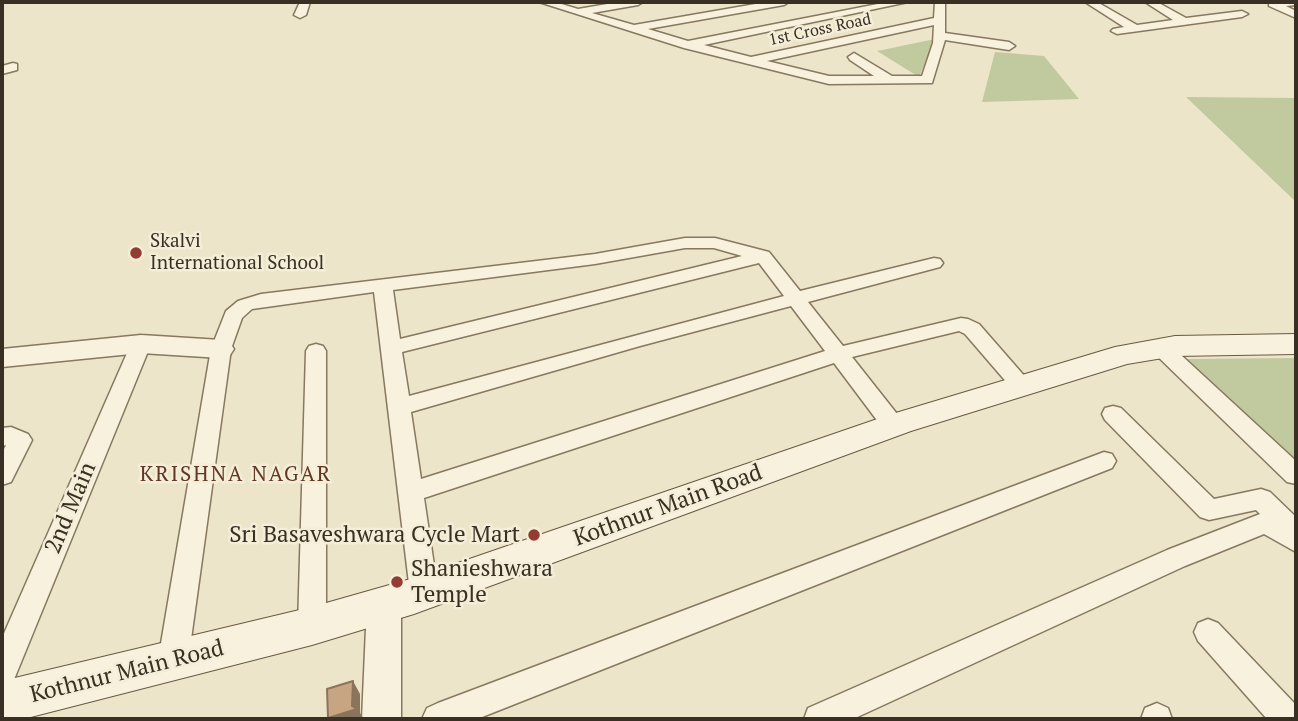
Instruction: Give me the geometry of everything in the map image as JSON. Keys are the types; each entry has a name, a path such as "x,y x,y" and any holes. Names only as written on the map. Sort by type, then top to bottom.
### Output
{"main road":[{"name":"Kothnur Main Road","path":"2,703 312,626 384,605 893,425 1125,355 1161,348 1296,344"}],"street":[{"path":"300,15 305,2"},
{"path":"544,2 688,45 829,80 927,80 939,43 940,2"},
{"path":"576,12 638,2"},
{"path":"631,29 784,2"},
{"path":"688,45 903,2"},
{"path":"1090,2 1136,29"},
{"path":"1150,2 1185,22"},
{"path":"1117,32 1242,13 1219,2"},
{"path":"1296,2 1273,4 1290,9 1296,15"},
{"name":"1st Cross Road","path":"748,61 940,20"},
{"path":"938,34 1009,46"},
{"path":"854,57 889,80"},
{"path":"173,661 221,349 233,315 245,305 261,300 595,259 685,243 715,243 763,256 893,425"},
{"path":"391,348 763,256"},
{"path":"399,407 794,298 934,263"},
{"path":"383,285 424,592"},
{"path":"411,494 838,354 961,324 972,329 1023,387"},
{"path":"2,358 141,344 221,349"},
{"name":"2nd Main","path":"2,672 141,344"},
{"path":"1161,348 1296,475"},
{"path":"312,626 316,351"},
{"path":"1113,414 1209,510 1261,499 1296,533"},
{"path":"2,437 11,436 20,440 2,475"},
{"path":"438,719 1104,461"},
{"path":"819,719 1176,558 1263,523 1276,526 1296,541"},
{"path":"381,719 384,605"},
{"path":"1209,632 1288,719"}],"green space":[{"path":"935,39 919,77 877,51"},
{"path":"995,52 1044,56 1079,99 982,102"},
{"path":"1186,97 1296,98 1296,202"},
{"path":"1296,358 1296,467 1187,359"}],"building":[{"path":"353,681 352,706 357,709 328,718 327,689"}],"place":[{"name":"Skalvi International School","path":"136,253"},
{"name":"Sri Basaveshwara Cycle Mart","path":"534,535"},
{"name":"Shanieshwara Temple","path":"397,582"}],"district":[{"name":"KRISHNA NAGAR","path":"236,475"}]}
